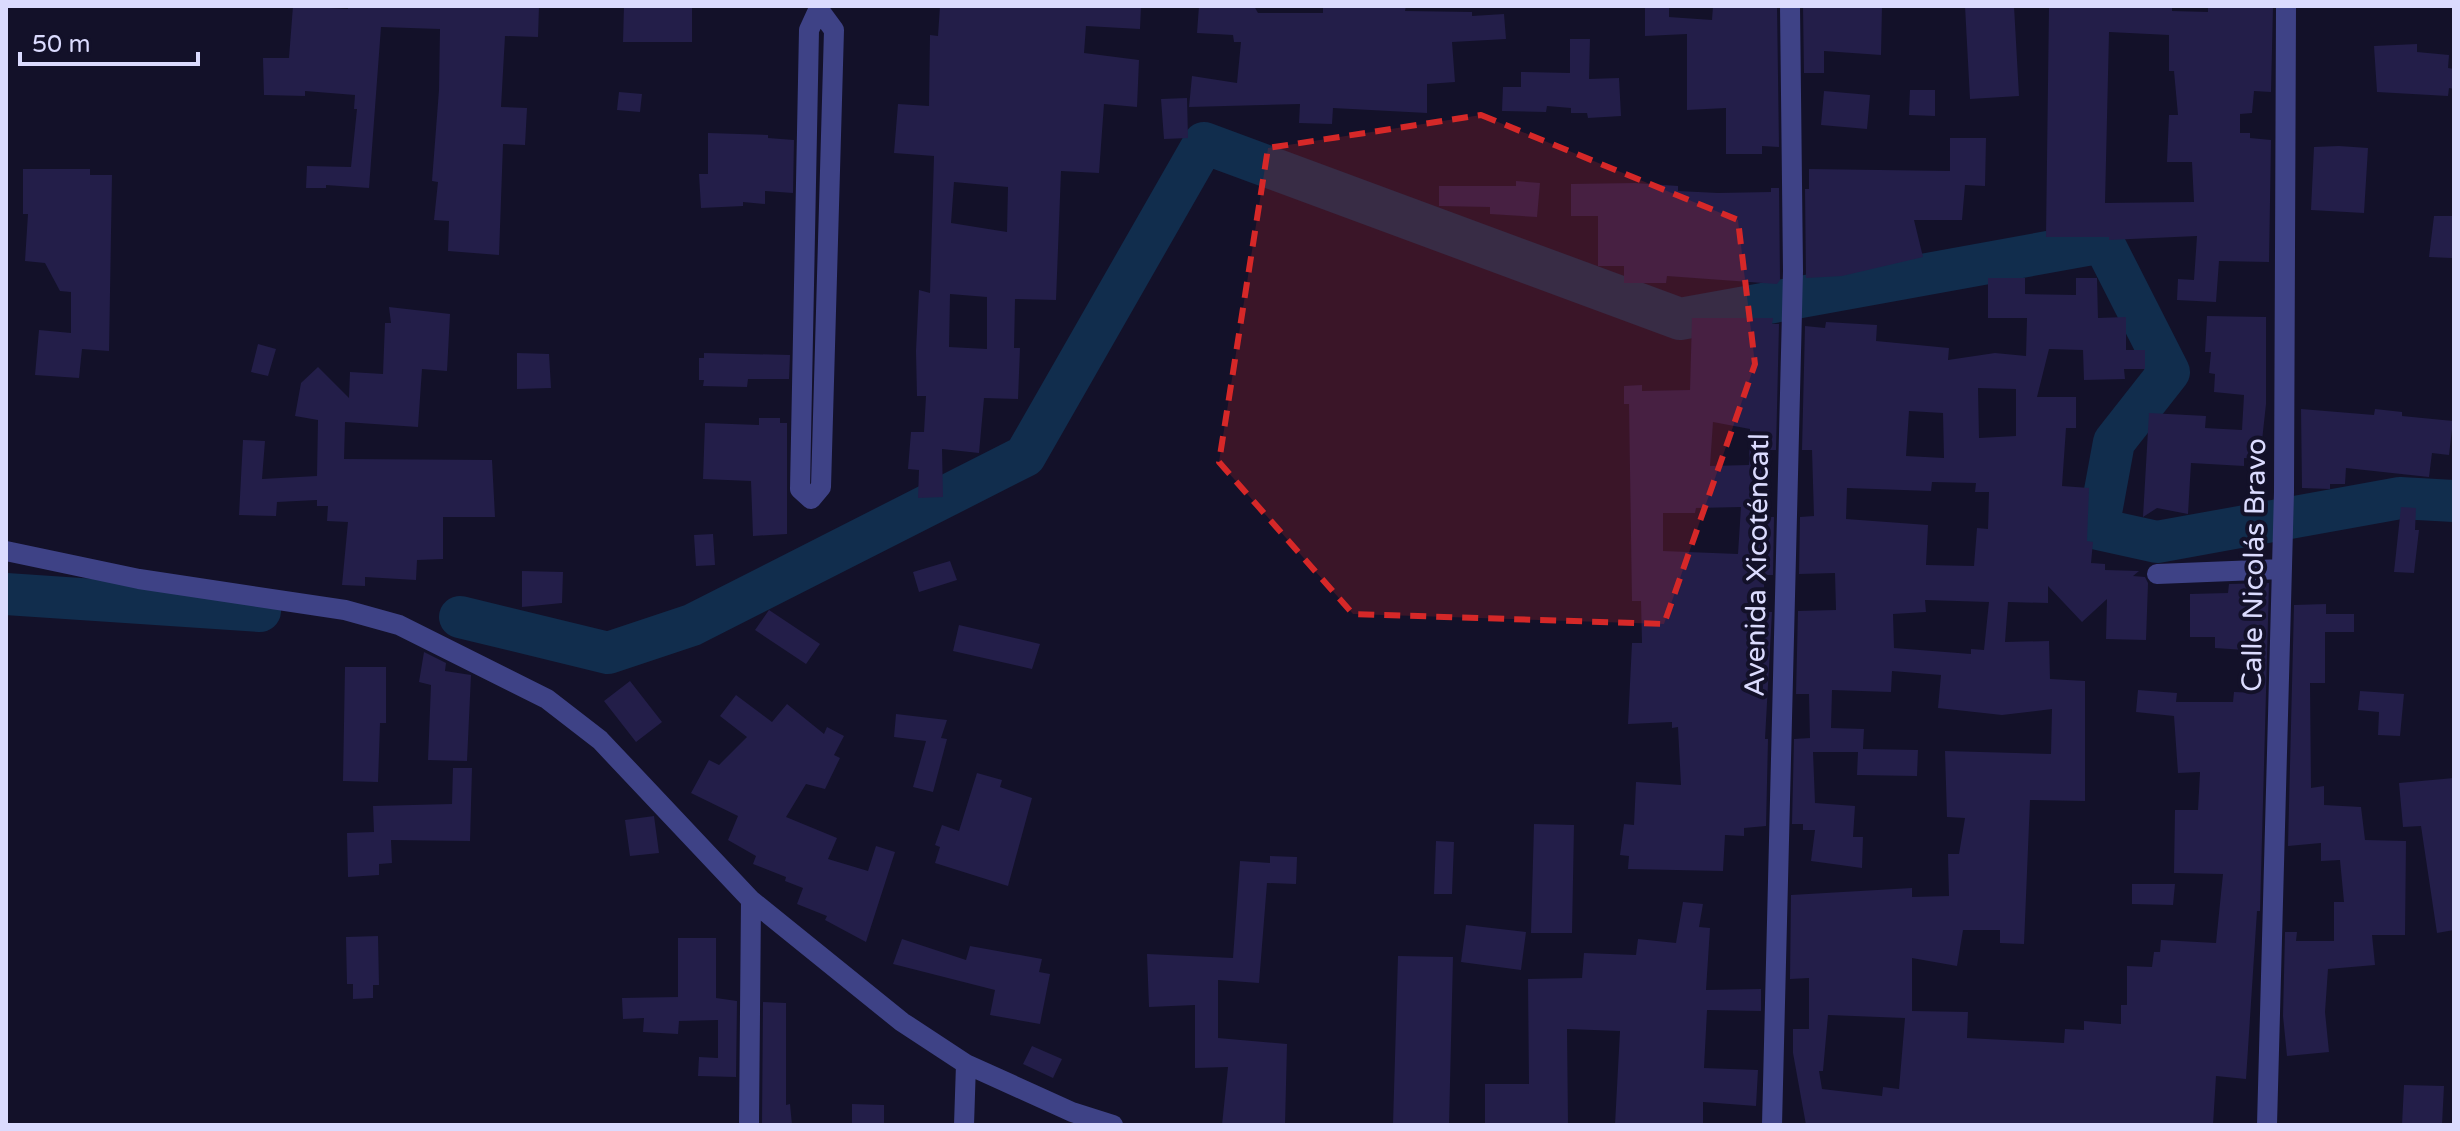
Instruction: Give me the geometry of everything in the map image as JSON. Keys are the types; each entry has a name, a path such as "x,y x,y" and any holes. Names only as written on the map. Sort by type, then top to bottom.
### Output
{"street":[{"name":"Avenida Xicoténcatl","path":"1772,1125 1793,271 1790,6"},
{"name":"Calle Nicolás Bravo","path":"2267,1125 2284,492 2286,6"},
{"path":"820,8 834,30 821,487 811,499 800,489 809,30 820,8"},
{"path":"6,551 139,579 345,610 399,625 558,707 600,740 751,900 902,1022 966,1064 1072,1112 1113,1125"},
{"path":"2157,574 2282,569"},
{"path":"749,1125 751,900"},
{"path":"964,1125 966,1064"}],"highlighted area":[{"path":"1481,115 1738,220 1755,364 1664,624 1353,614 1219,462 1268,148"}],"building":[{"path":"293,6 348,9 348,6 539,6 538,37 505,36 501,107 527,108 525,145 503,144 499,255 448,251 449,221 434,220 438,182 432,181 440,29 381,27 369,188 326,185 326,188 306,188 307,166 351,167 357,109 354,109 355,95 305,91 305,96 264,95 263,58 289,58"},
{"path":"624,6 692,6 692,42 623,42"},
{"path":"940,6 1141,6 1140,29 1086,26 1084,53 1139,60 1137,107 1104,104 1099,173 1061,171 1056,300 1015,299 1014,348 1020,348 1018,399 984,398 979,453 942,449 943,497 918,498 919,470 908,469 911,432 924,432 926,396 917,396 916,351 919,290 930,293 934,156 894,153 898,104 929,106 930,35 938,36","holes":["954,182 1008,187 1007,232 951,223","950,294 987,297 987,349 949,347"]},
{"path":"1199,6 1254,6 1258,13 1323,13 1323,6 1406,6 1405,11 1472,12 1472,16 1504,14 1506,39 1452,42 1455,82 1427,84 1427,113 1333,108 1332,124 1299,123 1300,104 1189,107 1192,76 1237,83 1241,42 1234,42 1233,35 1197,33"},
{"path":"1645,6 1669,6 1669,17 1712,20 1713,6 1777,6 1779,147 1762,146 1762,154 1726,154 1726,108 1687,110 1687,34 1645,36"},
{"path":"1803,6 1882,6 1881,55 1824,51 1824,73 1804,73"},
{"path":"1965,6 2014,6 2019,96 1970,99"},
{"path":"2049,6 2172,6 2172,11 2208,12 2208,6 2273,6 2271,92 2254,91 2252,113 2240,114 2240,133 2250,133 2250,138 2271,140 2269,262 2219,261 2216,302 2177,300 2178,279 2194,280 2197,236 2109,240 2109,237 2046,237","holes":["2109,32 2169,35 2169,71 2174,71 2178,115 2169,115 2167,162 2192,162 2194,202 2105,203"]},
{"path":"1570,39 1590,39 1589,79 1619,78 1621,116 1588,118 1587,113 1571,113 1571,108 1547,106 1546,112 1502,111 1503,87 1521,87 1521,72 1570,73"},
{"path":"2417,44 2417,52 2449,55 2448,68 2454,69 2454,89 2449,88 2448,96 2377,92 2374,46"},
{"path":"1910,90 1935,90 1935,116 1909,115"},
{"path":"1824,91 1870,95 1867,129 1821,125"},
{"path":"619,92 642,94 640,112 617,110"},
{"path":"1187,98 1188,138 1164,139 1161,99"},
{"path":"708,133 768,135 768,138 794,140 793,193 765,191 765,204 743,202 743,206 701,208 699,174 708,174"},
{"path":"1950,138 1986,138 1985,186 1965,185 1962,220 1914,220 1923,257 1842,276 1806,278 1805,189 1809,189 1809,169 1950,171"},
{"path":"2314,147 2368,148 2364,213 2311,210"},
{"path":"23,169 90,169 90,175 112,175 109,351 82,349 79,378 35,375 39,330 71,333 71,292 60,291 45,263 25,261 28,214 23,214"},
{"path":"1516,181 1540,183 1537,217 1490,214 1490,207 1439,206 1439,186 1516,186"},
{"path":"1571,184 1678,186 1678,191 1718,193 1771,192 1771,188 1779,188 1780,280 1777,284 1667,276 1666,283 1624,283 1624,266 1598,266 1598,216 1571,216"},
{"path":"2434,216 2453,216 2452,258 2429,257"},
{"path":"1988,278 2025,278 2025,294 2076,295 2076,278 2097,278 2098,318 2126,317 2126,350 2145,350 2145,369 2124,369 2125,379 2084,380 2083,350 2049,349 2037,397 2076,397 2076,428 2066,428 2062,486 2089,488 2087,541 2093,542 2091,563 2105,564 2105,570 2139,571 2133,576 2145,577 2148,583 2146,640 2106,639 2107,599 2082,622 2048,586 2048,603 2008,602 2005,642 2049,641 2050,679 2085,681 2085,801 2030,800 2024,944 2000,943 2000,930 1963,930 1957,966 1912,958 1912,1011 1968,1012 1967,1038 2064,1043 2065,1029 2084,1030 2084,1021 2121,1024 2121,1005 2127,1005 2127,966 2152,967 2154,952 2160,952 2161,940 2216,943 2223,874 2174,873 2175,810 2198,810 2200,772 2178,773 2174,716 2136,712 2138,690 2177,693 2176,702 2233,702 2234,692 2257,693 2260,651 2215,648 2215,637 2190,637 2190,594 2228,593 2229,584 2269,583 2260,911 2257,911 2246,1079 2216,1076 2213,1125 1806,1125 1793,1053 1793,1029 1809,1029 1809,978 1790,979 1791,895 1912,888 1912,897 1949,896 1948,854 1959,854 1965,818 1947,817 1945,751 2051,754 2052,709 2002,715 1938,708 1941,675 1892,671 1891,692 1832,690 1831,728 1864,729 1863,749 1918,750 1917,776 1857,775 1858,752 1813,752 1815,803 1855,806 1853,837 1863,837 1862,868 1811,861 1815,830 1803,830 1803,824 1792,824 1794,739 1810,738 1809,694 1796,694 1798,611 1836,610 1835,573 1799,574 1800,517 1814,516 1812,450 1802,450 1805,326 1825,328 1826,322 1877,325 1876,341 1949,348 1948,360 1995,353 2026,356 2027,318 1988,318","holes":["1978,388 2016,389 2016,436 1979,438","1909,411 1943,413 1944,458 1906,456","1932,482 1976,483 1975,492 1989,492 1988,529 1977,528 1974,566 1926,565 1928,525 1846,519 1847,488 1931,491","1925,600 1989,602 1984,650 1971,649 1971,654 1894,648 1893,614 1926,612","1828,1015 1905,1018 1899,1089 1883,1087 1882,1096 1822,1089 1819,1071 1823,1071"]},
{"path":"389,307 450,314 447,371 422,369 418,427 345,422 344,459 492,460 495,517 443,517 443,559 417,560 416,580 365,577 365,586 342,585 348,522 327,521 328,506 317,506 317,500 277,502 276,516 239,515 243,440 265,441 262,479 317,476 318,420 295,416 301,383 318,367 349,398 350,372 383,374 385,323 391,323"},
{"path":"2207,316 2266,317 2266,404 2260,459 2244,458 2244,466 2191,463 2188,514 2157,508 2143,517 2149,413 2206,416 2205,428 2242,430 2244,395 2214,392 2215,374 2209,373 2211,352 2205,352"},
{"path":"1692,318 1773,318 1772,324 1779,324 1776,450 1768,450 1765,486 1769,486 1765,517 1774,517 1773,575 1764,575 1764,612 1772,612 1765,739 1768,739 1766,826 1744,828 1744,836 1725,835 1723,871 1628,869 1629,856 1620,855 1624,824 1634,825 1636,782 1681,785 1678,727 1672,728 1672,722 1628,724 1632,643 1642,643 1641,601 1632,601 1629,404 1624,404 1624,386 1642,385 1642,391 1690,390","holes":["1713,422 1750,429 1749,465 1710,466","1741,507 1738,554 1663,551 1663,513 1695,513 1696,508"]},
{"path":"258,344 276,349 268,376 251,372"},
{"path":"517,353 549,354 551,388 517,389"},
{"path":"704,353 790,355 789,379 748,379 747,387 703,386 704,380 699,380 699,358 704,358"},
{"path":"2301,409 2374,415 2375,409 2402,412 2402,416 2453,421 2449,455 2432,453 2429,477 2346,468 2345,484 2330,484 2330,489 2302,488"},
{"path":"759,418 780,418 780,423 787,423 787,534 753,536 751,481 703,479 705,423 759,425"},
{"path":"2401,507 2416,508 2415,530 2419,530 2414,573 2394,572"},
{"path":"713,534 715,565 696,566 694,535"},
{"path":"950,561 957,580 919,592 913,572"},
{"path":"522,571 563,572 562,603 522,607"},
{"path":"2326,604 2326,614 2354,614 2354,632 2325,632 2325,683 2310,683 2311,788 2324,786 2324,805 2361,807 2365,840 2406,841 2405,935 2372,935 2375,965 2328,969 2325,1012 2329,1052 2287,1056 2283,1016 2285,932 2297,932 2296,941 2334,941 2334,902 2344,902 2340,860 2321,861 2321,843 2288,846 2294,605"},
{"path":"769,610 820,644 806,664 755,630"},
{"path":"959,625 1040,644 1032,669 953,651"},
{"path":"424,652 446,663 445,671 471,675 467,761 428,760 431,685 419,682"},
{"path":"345,667 386,667 386,723 380,723 378,782 343,781"},
{"path":"630,681 662,722 636,742 604,701"},
{"path":"2360,691 2404,694 2400,736 2378,735 2379,712 2358,710"},
{"path":"736,695 772,722 787,704 824,734 827,727 844,736 834,755 840,758 825,789 806,784 786,817 837,838 828,859 868,871 876,846 895,852 866,942 825,920 827,916 797,904 803,888 785,881 786,877 753,864 756,856 728,840 738,816 691,793 709,760 719,765 747,737 720,716"},
{"path":"896,714 947,720 941,738 947,739 933,792 913,787 926,741 894,737"},
{"path":"453,768 472,768 470,841 391,840 392,863 379,864 379,875 348,877 347,833 374,832 373,806 452,804"},
{"path":"977,773 1002,780 1000,787 1032,798 1008,886 935,863 940,847 935,845 942,825 959,831"},
{"path":"2454,778 2454,930 2437,933 2421,826 2403,827 2399,783"},
{"path":"654,816 659,853 630,856 625,820"},
{"path":"1534,824 1574,825 1572,933 1531,933"},
{"path":"1436,841 1454,842 1452,894 1434,894"},
{"path":"1270,856 1297,857 1296,884 1267,883 1259,983 1218,980 1218,1038 1287,1044 1285,1125 1222,1125 1228,1067 1195,1068 1195,1005 1149,1007 1147,954 1233,958 1240,861 1270,863"},
{"path":"2132,884 2175,884 2173,905 2132,904"},
{"path":"1683,902 1703,904 1699,927 1710,928 1706,990 1761,989 1761,1011 1707,1010 1704,1068 1758,1070 1756,1106 1703,1102 1703,1125 1615,1125 1620,1031 1567,1029 1568,1125 1485,1125 1485,1084 1529,1084 1528,979 1582,978 1584,953 1636,955 1638,939 1676,943"},
{"path":"1466,925 1526,932 1521,970 1461,962"},
{"path":"378,936 379,985 373,985 373,998 353,999 353,984 347,984 346,937"},
{"path":"678,938 716,938 716,998 737,1001 736,1077 698,1076 699,1057 718,1058 718,1020 679,1021 678,1034 643,1032 644,1018 623,1019 622,998 678,997"},
{"path":"902,939 966,960 970,946 1042,959 1039,972 1050,974 1040,1024 990,1015 995,990 893,964"},
{"path":"1398,956 1453,957 1449,1125 1393,1125"},
{"path":"763,1002 786,1003 786,1105 790,1104 792,1125 762,1125"},
{"path":"1032,1046 1062,1059 1053,1078 1023,1064"},
{"path":"2404,1085 2444,1086 2442,1125 2402,1125"},
{"path":"852,1104 884,1105 884,1125 852,1125"}],"waterway":[{"path":"460,617 608,653 692,625 1025,456 1204,143 1680,319 2103,242 2169,372 2114,442 2098,529 2157,542 2400,498 2454,501"},
{"path":"6,594 260,611"}]}
